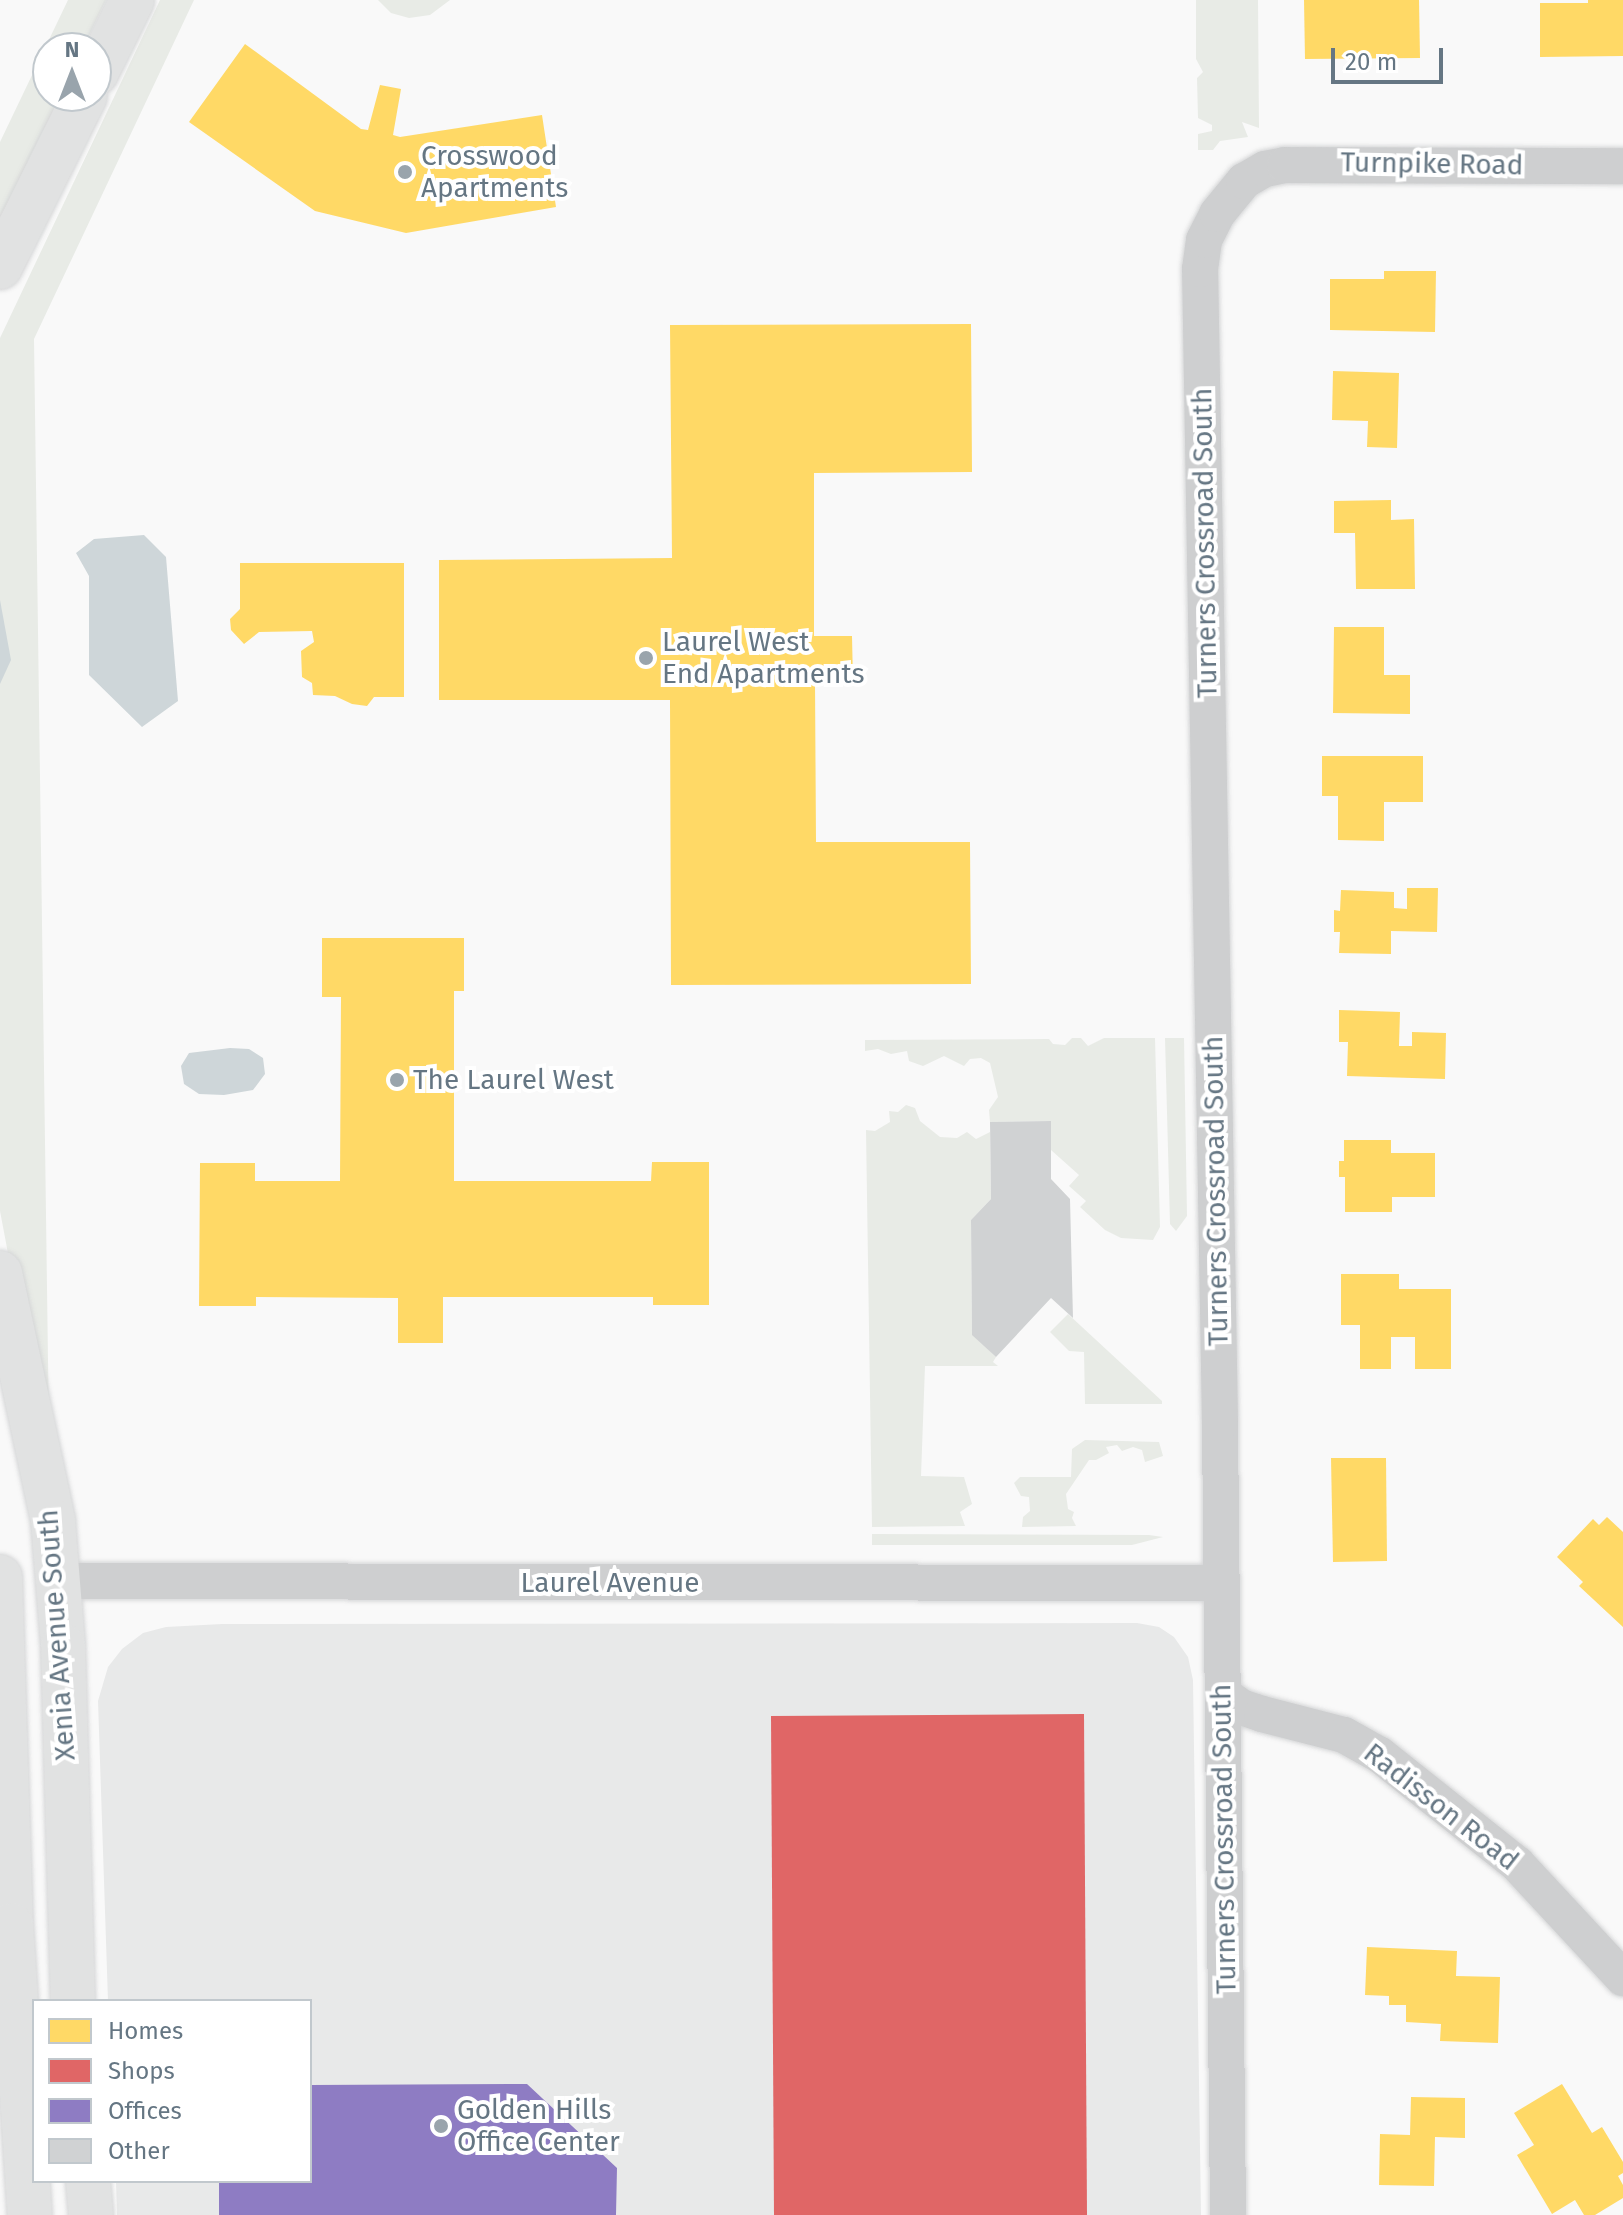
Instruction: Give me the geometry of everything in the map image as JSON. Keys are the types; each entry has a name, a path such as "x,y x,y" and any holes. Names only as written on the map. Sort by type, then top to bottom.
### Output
{"street":[{"path":"112,41 132,0"},
{"path":"0,267 77,112"},
{"name":"Turnpike Road","path":"1244,181 1265,169 1319,163 1623,166"},
{"path":"0,301 45,177"},
{"name":"Turners Crossroad South","path":"1228,2215 1223,1694 1200,269 1204,240 1217,214 1244,181"},
{"name":"Xenia Avenue South","path":"0,1273 53,1521 58,1581 73,1999"},
{"name":"Laurel Avenue","path":"0,1579 1220,1583"},
{"name":"Xenia Avenue South","path":"0,1579 11,1925 30,2215"},
{"name":"Radisson Road","path":"1223,1694 1251,1711 1344,1735 1380,1755 1517,1864 1623,1978"},
{"path":"88,2183 91,2215"}],"shaded area":[{"path":"68,0 106,0 91,32 53,32"},
{"path":"160,0 194,0 34,339 49,1433 28,1359 0,1211 0,338 107,112 112,112 112,101"},
{"path":"378,0 450,0 430,15 409,18 391,13"},
{"path":"1196,0 1258,0 1259,128 1242,122 1248,137 1220,141 1213,150 1198,150 1198,134 1212,131 1212,125 1198,118 1197,78 1203,72 1196,59"},
{"path":"32,75 32,112 53,112 0,223 0,142"},
{"path":"144,535 166,557 178,701 142,727 89,675 89,576 76,553 94,539"},
{"path":"0,600 11,660 0,684"},
{"path":"1072,1038 1081,1038 1088,1046 1104,1038 1155,1038 1160,1227 1153,1240 1121,1238 1105,1230 1080,1207 1086,1201 1069,1186 1079,1175 1051,1150 1051,1121 990,1122 989,1110 998,1097 990,1063 981,1058 970,1059 964,1066 944,1056 923,1066 909,1061 907,1051 891,1054 878,1049 865,1051 865,1040 1049,1039 1053,1044 1065,1045"},
{"path":"1165,1038 1184,1038 1187,1216 1176,1231 1170,1224"},
{"path":"249,1049 263,1058 265,1074 253,1090 224,1095 199,1094 184,1084 181,1066 189,1053"},
{"path":"906,1105 915,1108 920,1121 940,1137 957,1138 967,1132 976,1139 990,1132 991,1199 971,1220 972,1334 996,1357 993,1362 998,1366 925,1366 921,1476 964,1477 972,1504 960,1512 965,1526 872,1527 866,1130 875,1131 890,1122 889,1111 898,1112"},
{"path":"1068,1314 1162,1404 1085,1404 1084,1352 1069,1351 1050,1332"},
{"path":"1085,1440 1159,1442 1163,1456 1145,1462 1142,1450 1133,1447 1122,1451 1117,1445 1106,1447 1109,1453 1089,1460 1066,1494 1068,1509 1074,1512 1072,1518 1076,1526 1022,1527 1023,1517 1030,1511 1029,1497 1021,1496 1014,1483 1020,1477 1071,1477 1072,1449"},
{"path":"872,1534 1163,1537 1132,1545 872,1545"},
{"path":"1137,1623 1159,1627 1174,1637 1188,1657 1193,1680 1201,2215 117,2215 116,2183 312,2183 312,1999 108,1999 98,1701 108,1667 122,1649 143,1633 166,1627 222,1624"}],"building: Homes":[{"path":"1304,0 1419,0 1420,58 1305,59"},
{"path":"1588,0 1623,0 1623,56 1540,57 1540,3 1588,3"},
{"name":"Crosswood Apartments","path":"245,44 361,129 368,130 380,85 401,89 393,135 400,137 542,115 556,207 406,233 315,211 189,122"},
{"path":"1384,271 1436,271 1435,332 1330,330 1330,279 1384,279"},
{"name":"Laurel West End Apartments","path":"971,324 972,472 814,473 814,636 852,636 853,681 815,682 816,842 970,842 971,984 671,985 670,700 439,700 439,560 672,558 670,325"},
{"path":"1333,371 1399,373 1397,448 1367,447 1368,421 1332,420"},
{"path":"1391,500 1391,520 1414,519 1415,589 1356,589 1355,533 1334,533 1334,501"},
{"path":"240,563 404,563 404,697 374,697 367,706 352,704 335,696 313,695 312,683 302,677 301,651 314,642 312,631 259,632 244,644 231,630 230,619 240,609"},
{"path":"1334,627 1384,627 1384,675 1410,675 1410,714 1333,713"},
{"path":"1322,756 1423,756 1423,802 1384,802 1384,841 1338,840 1338,796 1322,796"},
{"path":"1407,888 1438,888 1437,932 1391,931 1391,954 1339,953 1340,932 1334,932 1334,910 1340,911 1341,890 1394,892 1394,908 1407,909"},
{"name":"The Laurel West","path":"322,938 464,938 464,991 454,991 454,1181 651,1181 652,1162 709,1162 709,1305 653,1305 653,1297 443,1297 443,1343 398,1343 398,1298 256,1297 256,1306 199,1306 200,1163 255,1163 255,1181 340,1181 341,997 322,997"},
{"path":"1339,1010 1400,1012 1399,1046 1412,1046 1412,1032 1446,1033 1445,1079 1347,1076 1348,1042 1339,1042"},
{"path":"1344,1140 1391,1140 1391,1153 1435,1153 1435,1197 1392,1197 1392,1212 1345,1212 1345,1177 1339,1177 1339,1161 1344,1161"},
{"path":"1341,1274 1399,1274 1399,1289 1451,1289 1451,1369 1415,1369 1415,1337 1391,1337 1391,1369 1360,1369 1360,1325 1341,1325"},
{"path":"1331,1458 1386,1458 1387,1561 1333,1562"},
{"path":"1607,1517 1623,1532 1623,1627 1579,1586 1583,1582 1557,1557 1593,1519 1599,1525"},
{"path":"1367,1947 1457,1951 1456,1976 1500,1977 1498,2043 1440,2041 1441,2024 1406,2022 1406,2005 1389,2005 1389,1996 1365,1995"},
{"path":"1562,2084 1592,2133 1602,2127 1623,2162 1623,2173 1618,2176 1623,2185 1623,2198 1595,2215 1584,2215 1575,2200 1552,2214 1517,2155 1534,2145 1514,2113"},
{"path":"1411,2097 1465,2098 1465,2138 1435,2137 1434,2186 1379,2185 1380,2134 1410,2135"}],"building: Shops":[{"path":"1084,1714 1087,2215 774,2215 771,1716"}],"building: Offices":[{"name":"Golden Hills Office Center","path":"527,2084 617,2168 616,2215 219,2215 219,2183 312,2183 312,2085"}],"building: Other":[{"path":"1051,1121 1051,1179 1070,1199 1073,1318 1051,1298 996,1357 972,1335 971,1220 991,1199 990,1122"}],"place":[{"name":"Crosswood Apartments","path":"405,172"},
{"name":"Laurel West End Apartments","path":"646,658"},
{"name":"The Laurel West","path":"397,1080"},
{"name":"Golden Hills Office Center","path":"441,2126"}]}
